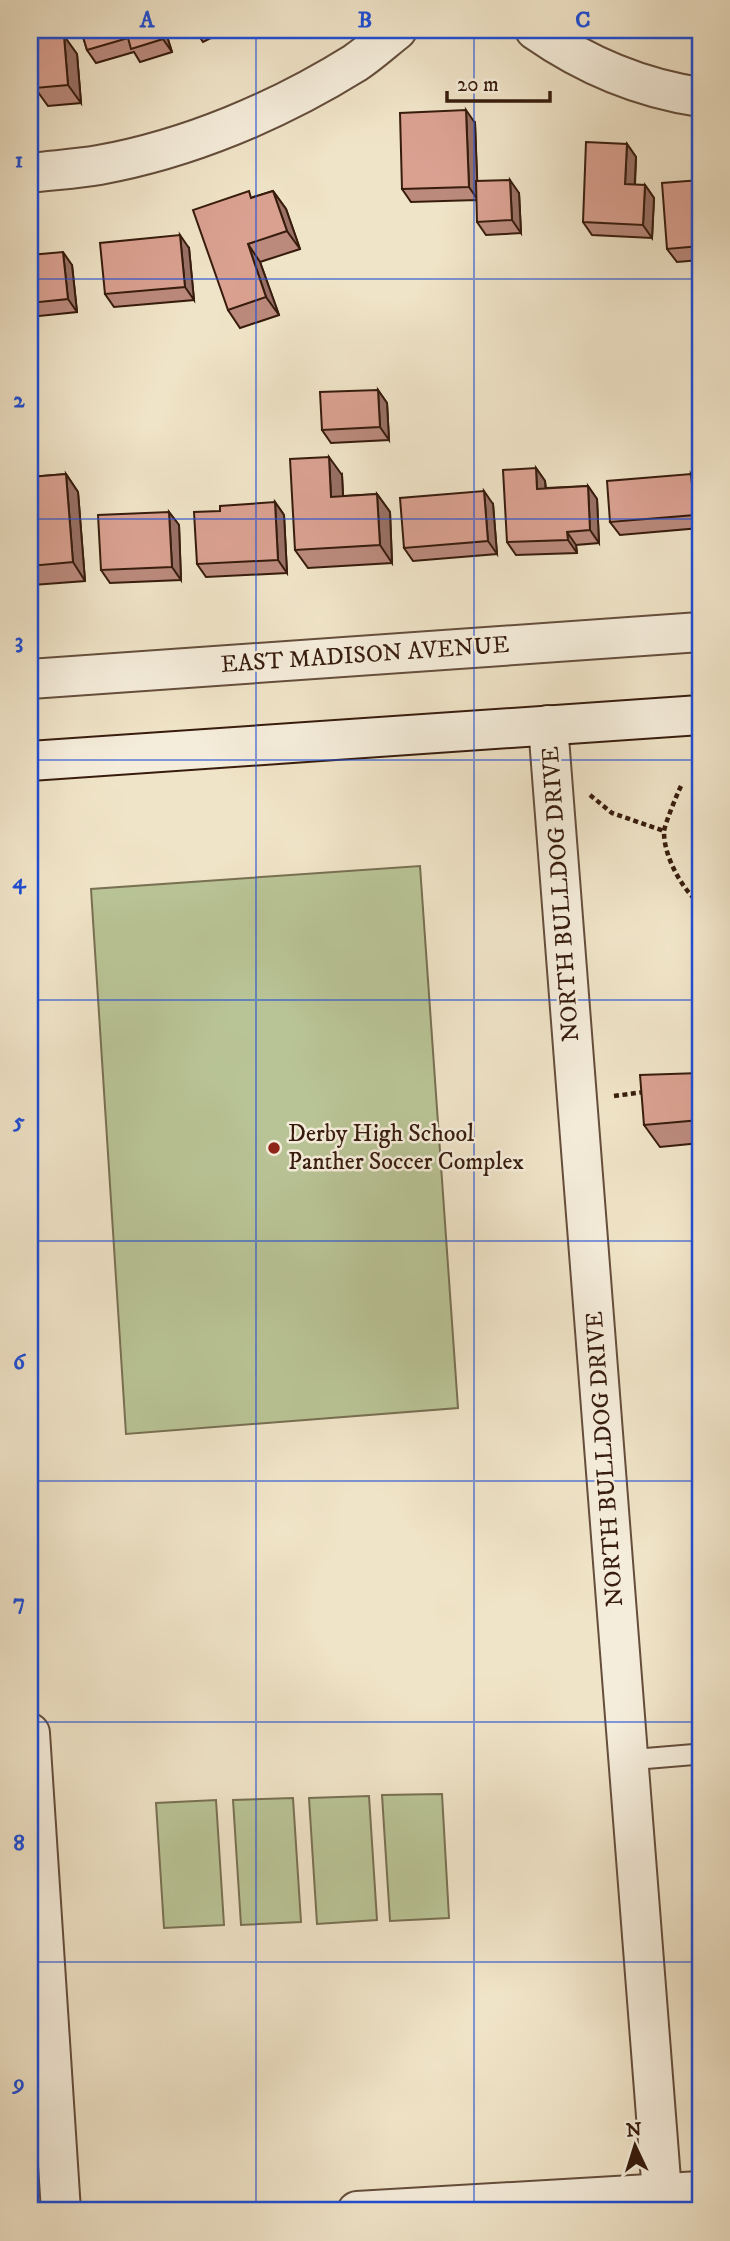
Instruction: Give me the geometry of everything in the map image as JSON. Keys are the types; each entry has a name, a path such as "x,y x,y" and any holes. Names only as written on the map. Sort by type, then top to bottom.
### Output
{"street":[{"path":"30,173 99,164 163,149 225,128 289,99 356,62 397,30"},
{"path":"535,30 558,46 610,74 666,92 700,97"},
{"name":"EAST MADISON AVENUE","path":"30,679 700,632"},
{"path":"30,761 700,715"},
{"name":"NORTH BULLDOG DRIVE","path":"548,725 662,2193"},
{"path":"30,1734 61,2211"},
{"path":"357,2211 700,2191"}],"lane":[{"path":"628,1760 700,1754"}],"path":[{"path":"681,786 664,831 670,858 680,883 700,904"},
{"path":"590,794 612,813 664,831"},
{"path":"614,1096 647,1092"}],"green space":[{"name":"Derby High School Panther Soccer Complex","path":"420,866 458,1408 126,1434 91,889"},
{"path":"442,1794 449,1918 390,1921 382,1795"},
{"path":"369,1796 377,1920 317,1924 309,1798"},
{"path":"293,1798 301,1922 241,1925 233,1800"},
{"path":"216,1800 224,1925 164,1928 156,1803"}],"building":[{"path":"30,30 46,30 47,37 64,36 68,85 35,88 33,66 30,66"},
{"path":"81,30 160,30 163,39 131,49 128,38 87,50"},
{"path":"466,110 469,187 402,189 400,113"},
{"path":"586,142 627,144 625,184 645,185 643,225 583,222"},
{"path":"510,180 512,220 477,222 476,181"},
{"path":"700,180 700,246 667,249 662,183"},
{"path":"249,191 251,198 273,191 287,231 248,244 266,297 228,310 193,210"},
{"path":"180,235 185,287 105,294 100,243"},
{"path":"63,252 68,299 30,303 30,255"},
{"path":"378,390 380,427 322,430 320,392"},
{"path":"329,457 331,497 377,494 380,545 295,550 290,459"},
{"path":"536,468 537,489 588,486 590,530 567,532 568,540 507,542 503,470"},
{"path":"66,474 73,562 30,566 30,477"},
{"path":"691,474 695,515 610,522 607,481"},
{"path":"484,491 488,541 404,548 400,498"},
{"path":"275,502 278,560 197,564 194,512 220,511 220,506"},
{"path":"169,512 172,567 101,570 98,515"},
{"path":"700,1073 700,1120 644,1125 640,1075"},
{"path":"692,1250 700,1250 700,1350 699,1350"}],"place":[{"name":"Derby High School Panther Soccer Complex","path":"274,1148"}]}
